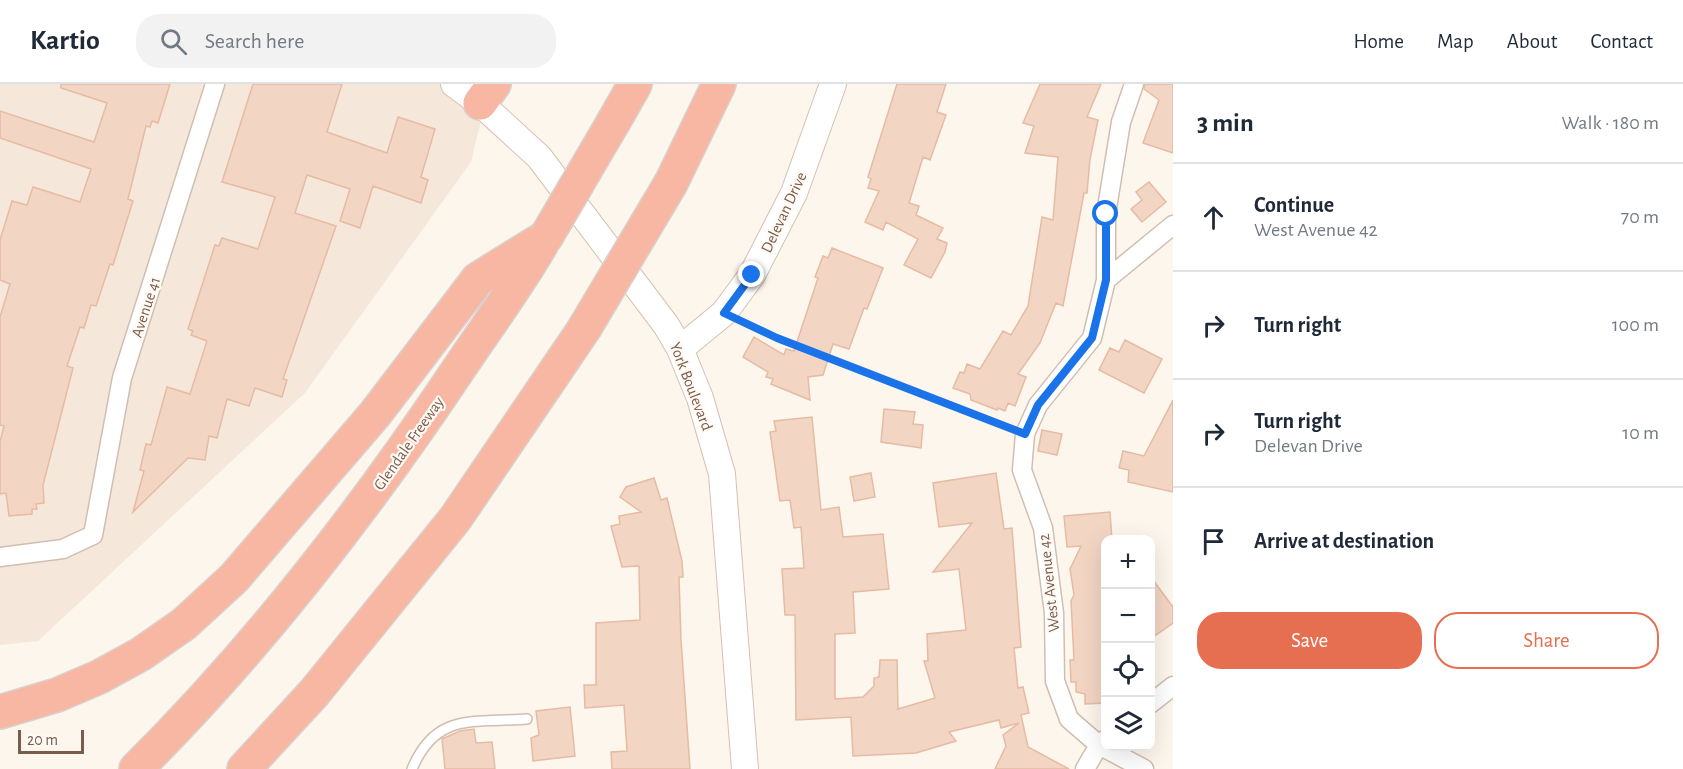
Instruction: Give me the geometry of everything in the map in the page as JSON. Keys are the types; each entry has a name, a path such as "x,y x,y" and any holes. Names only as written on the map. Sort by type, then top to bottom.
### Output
{"highway":[{"name":"Glendale Freeway","path":"136,769 179,726 279,613 383,480 537,246 635,84"},
{"path":"244,769 314,693 455,519 584,329 670,183 719,84"},
{"path":"0,712 57,695 99,677 141,654 184,624 234,578 359,432 478,279 537,246"}],"street":[{"name":"Avenue 41","path":"0,557 63,549 93,535 122,378 215,84"},
{"name":"York Boulevard","path":"454,84 487,94 539,157 666,325 680,349 700,398 722,474 745,769"},
{"name":"Delevan Drive","path":"680,349 724,313 752,275 794,194 833,84"},
{"name":"West Avenue 42","path":"1101,741 1069,719 1055,681 1054,613 1043,528 1022,470 1025,434 1038,405 1092,338 1106,280 1106,214 1121,123 1134,84"},
{"path":"1106,280 1173,225"},
{"path":"1155,700 1173,686"},
{"path":"1085,769 1101,744"},
{"name":"West Avenue 42","path":"1116,751 1144,769"}],"lane":[{"path":"412,769 422,747 445,726 526,719"}],"path":[{"path":"724,313 777,338 1025,434"}],"shaded area":[{"path":"0,84 490,84 471,162 305,393 38,641 0,645"}],"building":[{"path":"61,84 170,84 158,123 152,121 150,127 146,126 128,199 133,201 113,265 110,264 96,306 91,305 84,328 80,327 67,366 73,368 43,485 44,503 36,504 37,509 32,509 32,514 9,516 6,493 0,494 0,442 4,426 0,425 0,317 10,284 0,280 0,240 12,201 27,205 33,187 80,202 91,169 0,138 0,111 94,142 107,103 61,88"},
{"path":"253,84 342,84 327,132 387,153 398,117 435,129 421,177 428,180 421,203 373,186 360,228 340,221 350,189 307,175 295,213 336,226 283,379 287,380 282,397 255,388 249,406 227,399 217,438 209,436 205,460 188,458 133,512 144,471 140,470 146,444 151,445 167,387 190,394 207,341 191,335 193,331 188,329 215,245 219,246 222,238 258,249 275,197 222,182"},
{"path":"897,84 946,84 937,112 946,115 930,160 923,157 909,203 919,206 916,215 943,228 937,239 947,243 945,252 931,278 904,265 918,239 886,222 883,230 865,222 879,191 868,188 871,179 868,177"},
{"path":"1040,84 1101,84 1087,117 1098,120 1090,159 1087,193 1084,193 1063,306 1056,303 1040,343 1018,374 1026,377 1015,406 1008,403 1005,411 971,400 970,394 953,388 960,372 964,373 967,364 980,369 1003,331 1011,335 1028,306 1042,217 1053,220 1058,157 1025,153 1034,126 1023,123"},
{"path":"1145,84 1173,84 1173,153 1143,143 1159,100 1144,89"},
{"path":"1149,182 1166,202 1142,222 1131,209 1142,200 1136,192"},
{"path":"832,248 883,268 867,309 864,308 849,349 833,344 823,375 808,377 810,400 771,384 773,379 766,377 768,372 743,357 754,337 784,355 786,349 794,351 818,278 815,277 823,256 828,258"},
{"path":"1125,340 1162,359 1144,393 1099,370 1110,348 1119,352"},
{"path":"1173,400 1173,492 1128,482 1129,470 1119,468 1123,451 1144,456"},
{"path":"884,409 915,412 913,424 923,425 921,448 881,442"},
{"path":"812,417 821,510 839,507 843,537 883,534 889,589 853,592 855,633 835,634 835,699 863,697 874,686 874,678 879,677 880,660 897,660 898,709 935,698 924,661 928,661 927,634 966,630 959,569 933,572 972,523 939,527 933,483 996,473 1004,529 1012,528 1021,647 1014,648 1018,688 1023,687 1029,713 1021,715 1028,747 1069,769 995,769 1006,746 1003,735 1019,723 1001,728 999,720 949,732 956,741 916,753 853,756 851,717 796,720 795,615 785,615 782,569 804,568 801,527 794,528 790,500 780,501 770,432 776,431 774,421"},
{"path":"1042,430 1062,434 1057,455 1038,451"},
{"path":"871,473 875,497 854,501 850,477"},
{"path":"654,478 661,500 667,498 682,561 683,577 679,577 681,640 690,769 612,769 611,752 627,751 624,705 585,708 584,685 596,685 596,623 640,620 639,566 622,567 611,526 620,524 619,516 641,512 620,497 626,487"},
{"path":"1110,512 1112,535 1101,535 1101,703 1085,704 1085,694 1076,692 1076,682 1071,682 1070,660 1074,660 1071,601 1074,595 1070,569 1081,546 1067,547 1064,516"},
{"path":"1155,583 1173,607 1173,623 1155,636"},
{"path":"570,707 575,756 533,761 531,738 539,735 536,711"},
{"path":"474,729 476,743 492,742 495,769 445,769 442,739 460,731"}],"route":[{"path":"752,275 724,313 777,338 1025,434 1038,405 1092,338 1106,280 1106,214"}]}
